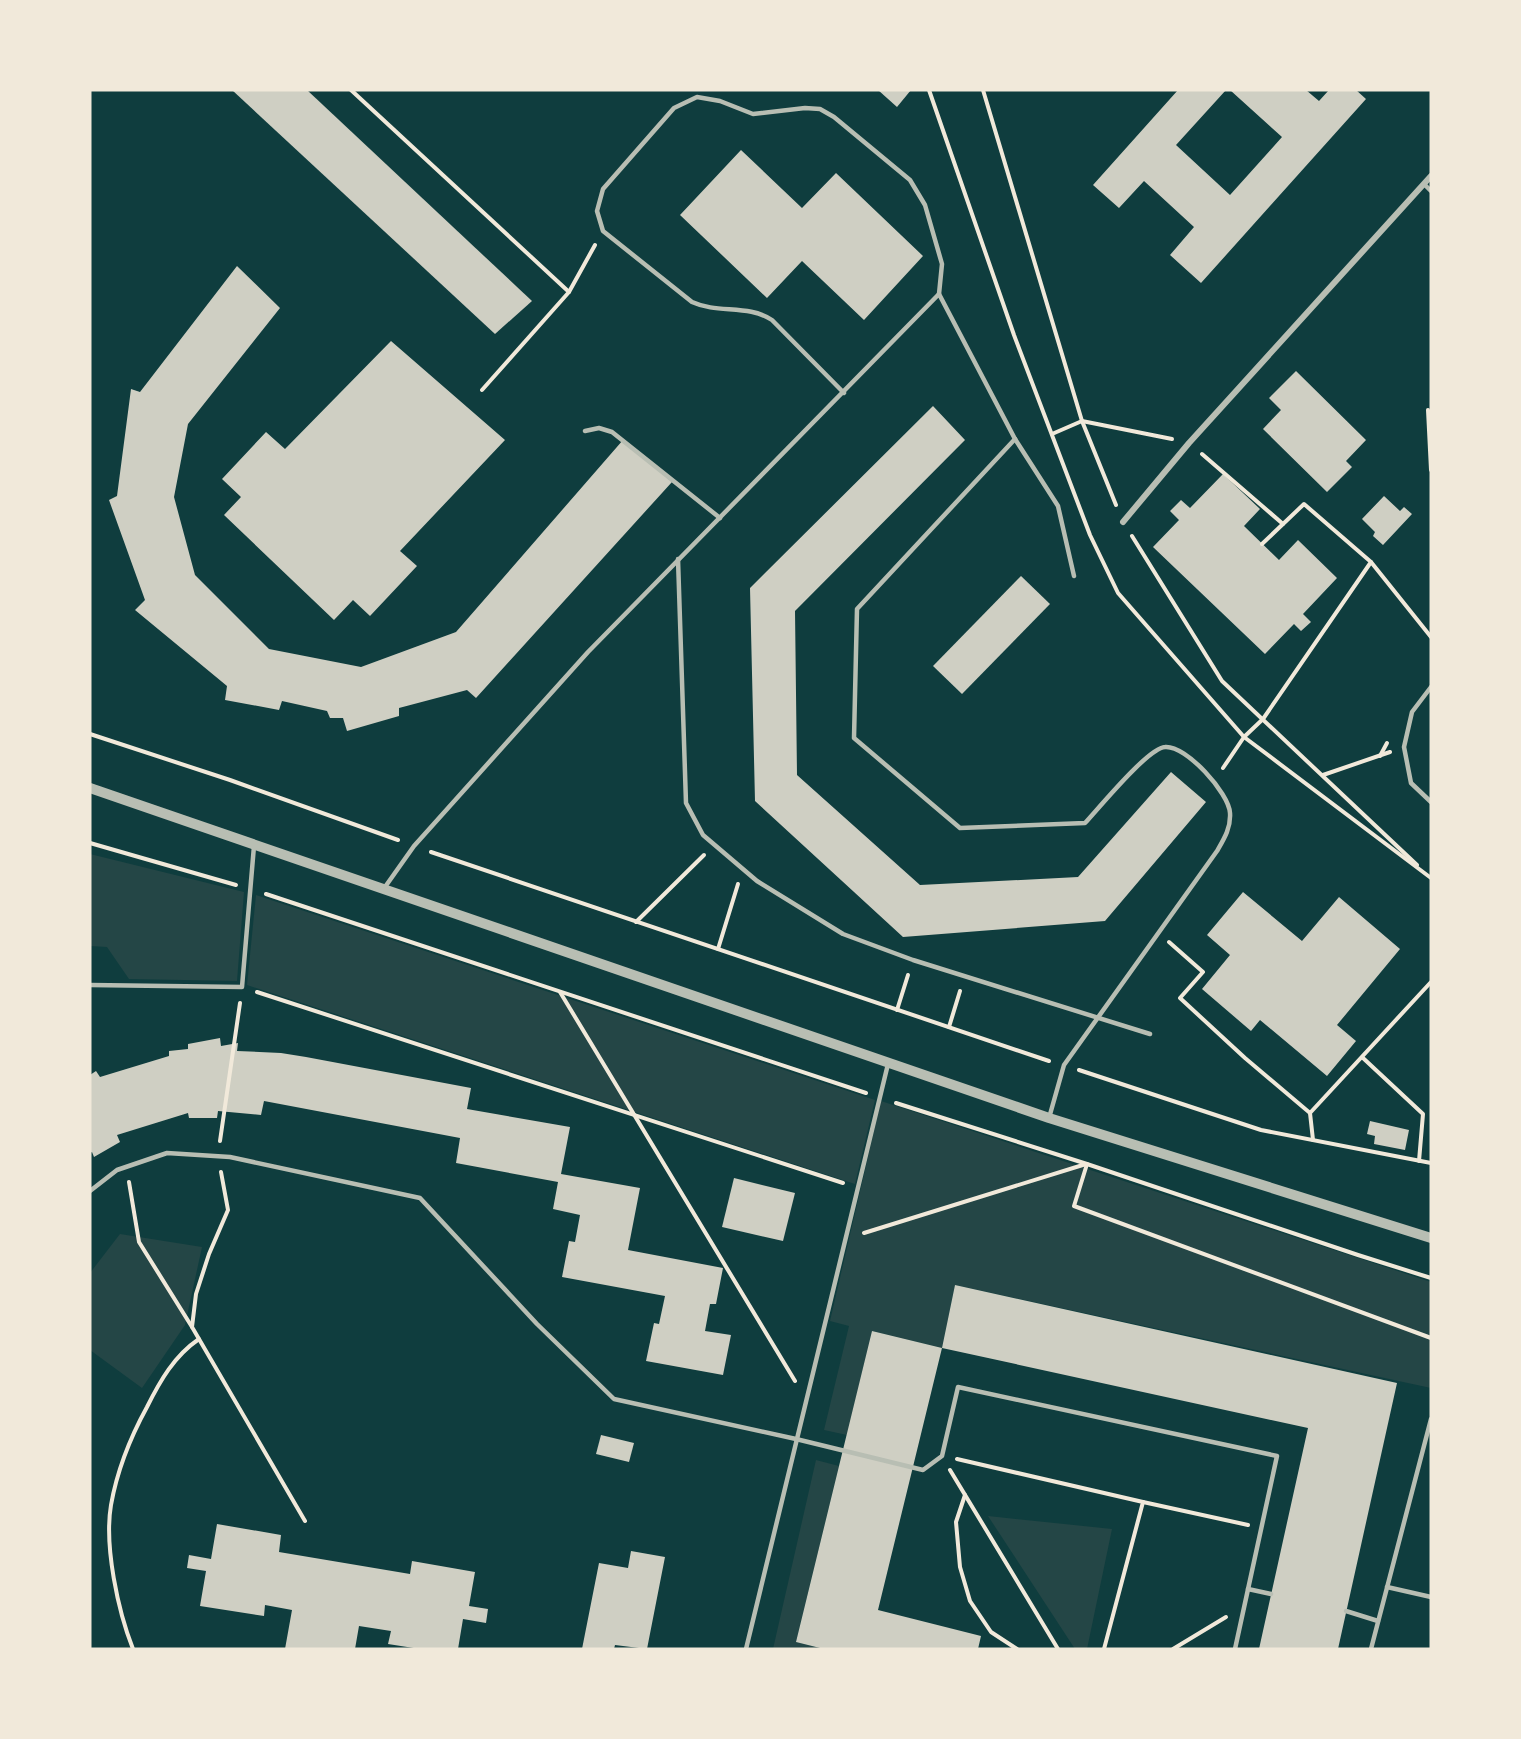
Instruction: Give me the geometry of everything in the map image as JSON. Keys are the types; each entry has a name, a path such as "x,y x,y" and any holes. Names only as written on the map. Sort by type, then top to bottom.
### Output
{"street":[{"path":"1123,522 1189,443 1431,176"},
{"path":"90,788 1049,1118 1431,1238"}],"lane":[{"path":"844,393 766,316 747,310 705,308 692,302 603,231 597,211 603,189 674,108 697,97 720,101 753,114 805,108 820,110 834,117 910,180 925,205 942,264 939,294 1015,439 1058,506 1074,576"},
{"path":"1424,184 1431,191"},
{"path":"383,890 414,846 588,651 939,294"},
{"path":"585,431 599,428 612,432 720,518"},
{"path":"1015,439 857,609 854,738 960,828 1085,823 1149,754 1165,746 1182,750 1214,780 1230,810 1229,829 1217,851 1064,1065 1049,1118"},
{"path":"678,559 686,803 703,835 757,881 843,934 913,960 1150,1034"},
{"path":"1431,687 1412,712 1404,747 1411,783 1431,802"},
{"path":"90,985 242,987 254,844"},
{"path":"746,1649 888,1062"},
{"path":"90,1191 117,1170 167,1153 230,1157 420,1198 537,1324 614,1399 923,1470 942,1456 958,1387 1277,1456 1235,1649"},
{"path":"1371,1649 1431,1419"},
{"path":"1387,1587 1431,1597"},
{"path":"1248,1589 1271,1594"},
{"path":"1346,1611 1378,1621"}],"path":[{"path":"351,90 569,292"},
{"path":"929,90 1014,335 1090,536 1118,593 1244,737 1431,878"},
{"path":"982,90 1082,421 1123,522 1222,681 1431,878"},
{"path":"482,390 569,292 603,231"},
{"path":"1428,410 1431,470"},
{"path":"1052,434 1082,421"},
{"path":"1262,544 1304,504 1371,562 1431,637"},
{"path":"1214,780 1244,737 1263,719 1371,562"},
{"path":"90,734 230,780 636,922 1261,1130 1431,1163"},
{"path":"1322,775 1404,747"},
{"path":"90,843 252,889 879,1098 1431,1278"},
{"path":"636,922 714,844"},
{"path":"718,949 743,869"},
{"path":"1159,933 1203,972 1180,998 1245,1058 1310,1113 1313,1140"},
{"path":"897,1010 913,960"},
{"path":"948,1027 965,976"},
{"path":"1310,1113 1431,982"},
{"path":"192,1328 196,1294 209,1254 228,1210 218,1156 242,987 857,1188"},
{"path":"559,991 806,1400"},
{"path":"1363,1058 1423,1114 1419,1161"},
{"path":"845,1239 1087,1164"},
{"path":"1087,1164 1074,1206 1431,1338"},
{"path":"127,1167 139,1242 199,1339 305,1521"},
{"path":"133,1649 117,1595 111,1554 110,1507 121,1465 157,1386 185,1348 199,1339"},
{"path":"942,1456 1058,1649"},
{"path":"942,1456 1261,1528"},
{"path":"965,1494 956,1522 960,1567 970,1601 991,1632 1017,1649"},
{"path":"1104,1649 1143,1502"},
{"path":"1173,1649 1245,1605"}],"shaded area":[{"path":"90,854 244,892 237,981 129,979 107,947 90,946"},
{"path":"256,895 875,1100 855,1184 247,985"},
{"path":"881,1101 1431,1282 1431,1388 955,1285 942,1348 872,1331 847,1435 824,1430 849,1326 830,1321"},
{"path":"120,1234 202,1247 185,1325 142,1388 90,1350 90,1273"},
{"path":"816,1460 839,1466 796,1642 824,1649 773,1649"},
{"path":"988,1516 1112,1529 1087,1649 1075,1649"}],"building":[{"path":"232,90 307,90 532,301 495,334"},
{"path":"878,90 911,90 897,107"},
{"path":"1178,90 1226,90 1176,145 1230,195 1282,137 1230,90 1306,90 1319,101 1329,90 1356,90 1366,99 1201,283 1170,255 1194,227 1144,181 1119,208 1093,185"},
{"path":"741,150 802,208 836,173 923,256 864,320 802,261 767,298 680,215"},
{"path":"237,266 280,308 188,424 174,497 195,575 269,649 361,667 456,632 623,440 672,482 476,698 467,690 399,708 399,716 347,731 343,718 330,718 327,711 282,701 279,710 225,700 227,686 135,610 145,600 109,500 117,496 131,389 140,392"},
{"path":"391,341 505,440 400,551 417,566 370,616 353,600 334,620 224,515 241,497 222,479 266,432 285,449"},
{"path":"1296,371 1366,440 1346,461 1352,467 1327,492 1263,429 1281,410 1269,398"},
{"path":"933,406 965,440 795,611 797,775 920,885 1078,877 1171,772 1206,802 1105,921 903,937 755,801 750,588"},
{"path":"1223,474 1260,509 1244,526 1279,560 1298,540 1337,578 1303,614 1311,622 1301,631 1294,624 1265,654 1153,547 1179,520 1170,511 1181,500 1190,508"},
{"path":"1384,496 1400,511 1404,507 1412,514 1383,545 1373,536 1375,532 1362,519"},
{"path":"1021,576 1050,604 962,694 933,666"},
{"path":"1243,892 1302,941 1339,897 1400,949 1337,1025 1356,1041 1327,1076 1260,1020 1251,1031 1202,989 1230,955 1207,935"},
{"path":"220,1038 221,1046 238,1043 237,1051 281,1053 471,1088 467,1109 570,1127 561,1174 640,1188 628,1250 723,1268 716,1304 710,1304 705,1331 731,1335 723,1375 646,1361 654,1323 659,1324 665,1296 562,1277 569,1241 575,1242 580,1215 553,1209 558,1182 456,1163 460,1138 264,1101 261,1115 218,1111 217,1118 189,1118 188,1113 117,1135 120,1142 94,1157 92,1152 90,1153 90,1075 96,1071 100,1077 169,1056 169,1051 188,1049 188,1044"},
{"path":"1370,1121 1409,1130 1405,1150 1374,1144 1375,1136 1367,1134"},
{"path":"734,1178 795,1193 783,1241 722,1227"},
{"path":"955,1285 1397,1383 1338,1649 1259,1649 1308,1428 942,1348"},
{"path":"872,1331 942,1348 878,1610 981,1636 978,1649 824,1649 796,1642"},
{"path":"601,1435 634,1443 629,1462 596,1454"},
{"path":"217,1524 281,1535 279,1552 410,1574 412,1561 475,1572 469,1606 488,1609 486,1623 463,1619 458,1649 420,1649 388,1644 391,1631 359,1626 355,1649 285,1649 292,1610 265,1605 264,1616 200,1606 206,1571 187,1568 189,1555 211,1559"},
{"path":"631,1551 665,1557 647,1649 615,1645 614,1649 582,1649 599,1563 628,1568"}]}
